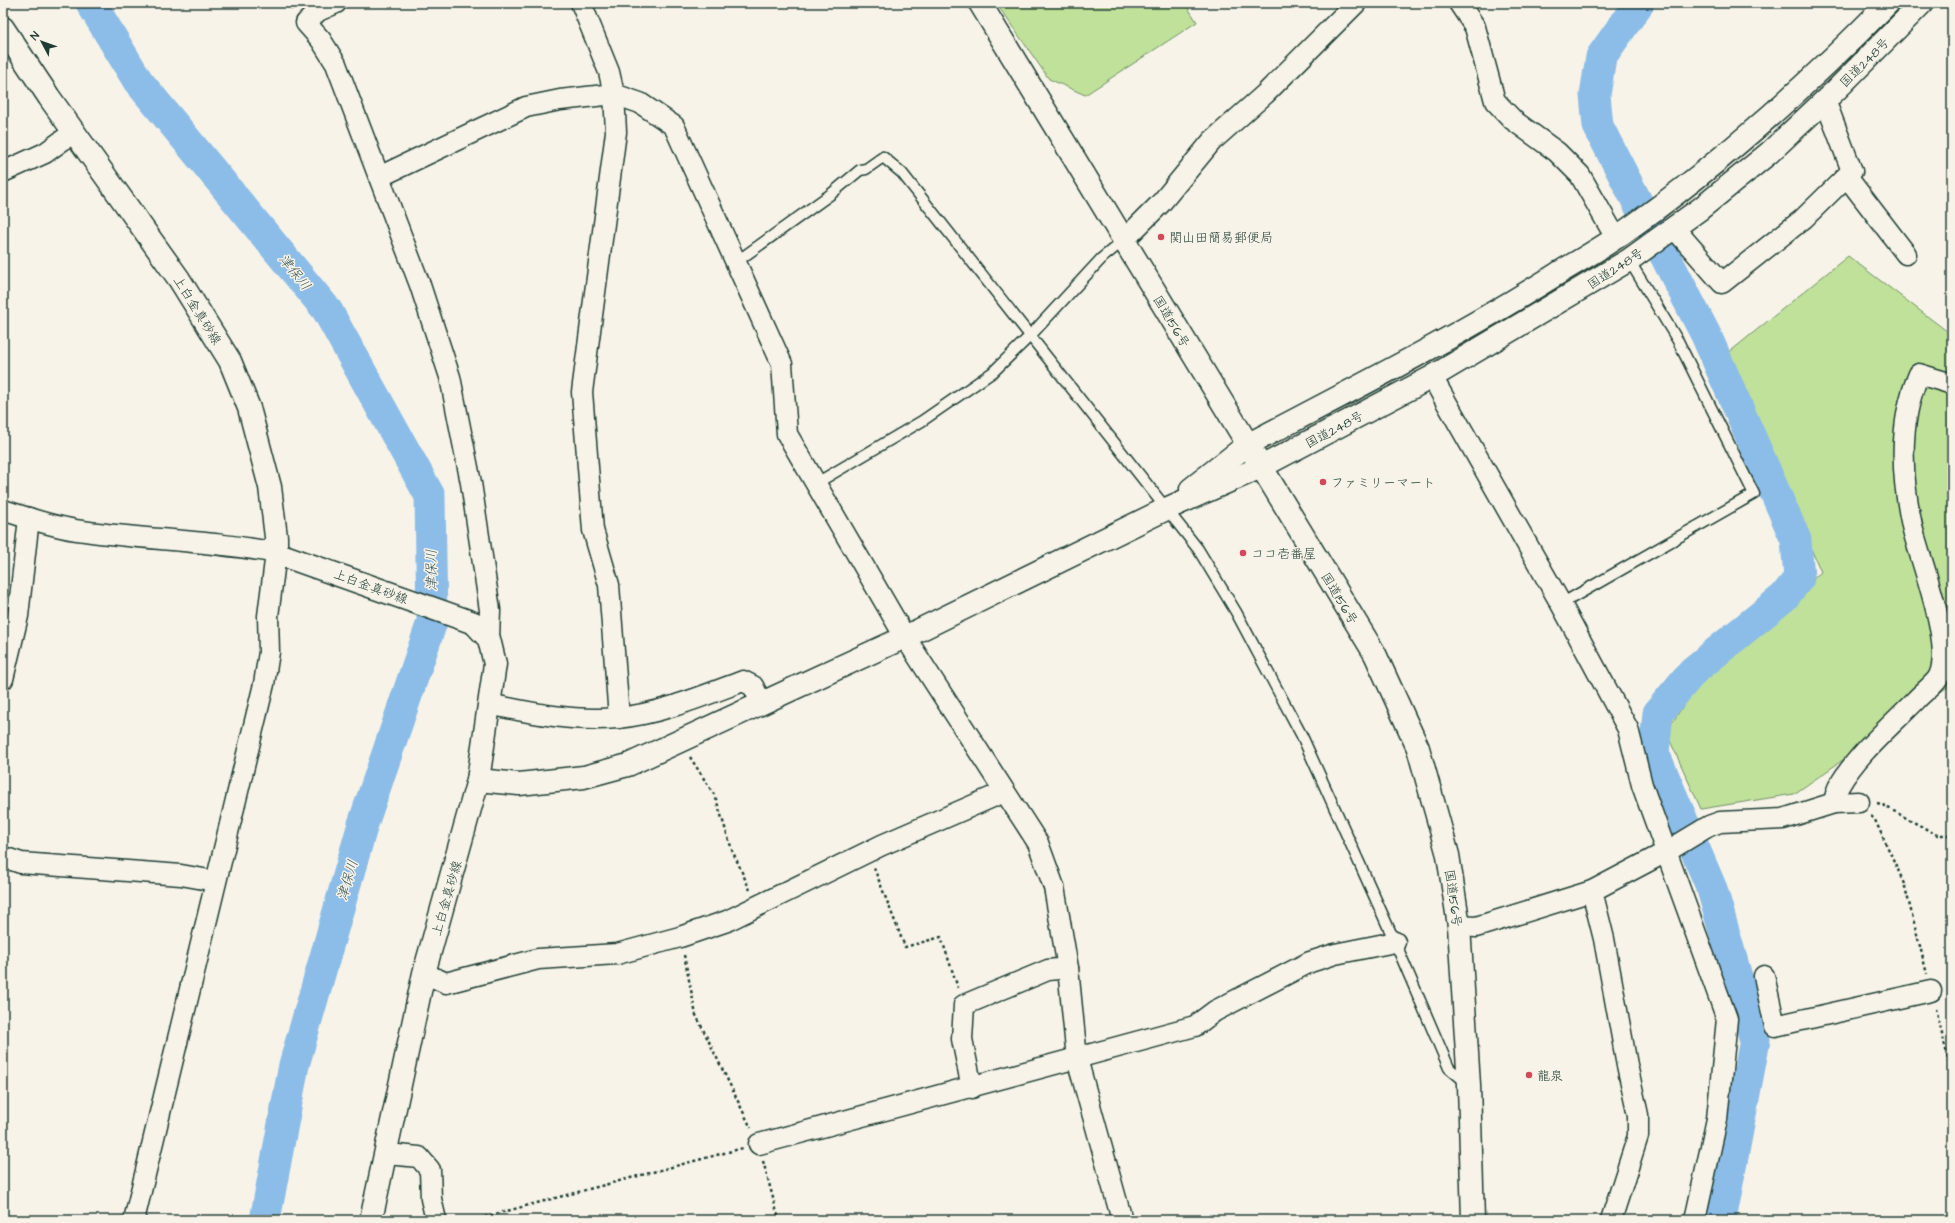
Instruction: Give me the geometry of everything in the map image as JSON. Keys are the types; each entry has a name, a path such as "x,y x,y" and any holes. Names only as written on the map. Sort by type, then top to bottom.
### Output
{"main road":[{"name":"国道156号","path":"980,3 1375,654 1418,748 1448,855 1459,926 1469,1085 1473,1220"},
{"name":"国道248号","path":"1166,508 1247,444 1420,355 1519,298 1616,238 1686,187 1753,131 1820,71 1888,3"},
{"name":"国道248号","path":"1166,508 1261,467 1432,377 1629,260 1700,209 1769,153 1825,100 1922,3"},
{"name":"上白金真砂線","path":"3,28 74,132 179,279 230,361 249,408 270,487 276,537 282,555 474,623 489,639 495,664 478,780 424,973 387,1154 371,1220"},
{"path":"478,780 519,784 584,777 628,765 904,637 1166,508"}],"street":[{"path":"336,3 318,11 306,23 321,40 336,64 420,285 450,378 471,482 488,595 490,610 489,639"},
{"path":"581,3 609,72 614,94 616,132 582,392 593,530 609,585 619,718"},
{"path":"1124,240 1161,202 1212,141 1265,94 1356,3"},
{"path":"1459,3 1475,26 1495,101 1513,120 1557,152 1580,175 1616,238"},
{"path":"379,177 526,107 560,100 614,94 640,103 674,126 782,364 787,434 904,637 1038,842 1054,887 1068,968 1077,1059 1122,1220"},
{"path":"1674,228 1722,283 1803,219 1852,171 1825,100"},
{"path":"3,172 45,152 74,132"},
{"path":"1847,177 1906,254"},
{"path":"1834,803 1838,787 1854,764 1939,676 1944,649 1938,618 1912,526 1903,475 1904,427 1911,393 1919,374 1952,384"},
{"path":"1432,377 1561,604 1628,729 1642,785 1669,850 1726,1019 1717,1119 1695,1220"},
{"path":"3,510 75,530 138,538 247,547 282,555 268,616 269,652 264,684 134,1220"},
{"path":"3,678 18,616 29,518"},
{"path":"490,704 564,716 599,719 619,718 661,709 743,681 753,686 762,704"},
{"path":"424,973 446,983 538,959 617,954 680,937 727,921 882,845 1004,792"},
{"path":"1459,926 1476,927 1592,891 1669,850 1709,826 1720,822 1783,819 1834,803 1859,802"},
{"path":"3,857 21,863 181,875 215,881"},
{"path":"1592,891 1604,939 1627,1064 1638,1114 1638,1136 1610,1220"},
{"path":"759,1144 972,1088 1195,1026 1215,1011 1310,962 1335,954 1395,942"},
{"path":"972,1088 962,1039 964,1005 1048,970 1068,968"},
{"path":"1764,976 1775,1026 1931,991"},
{"path":"387,1154 419,1158 430,1170 431,1199 436,1220"}],"lane":[{"path":"736,262 831,194 860,170 866,169 883,157 902,173 955,238 1029,337 1198,549 1232,606 1302,736 1395,942 1449,1068 1469,1085"},
{"path":"815,484 922,421 993,372 1029,337 1102,258 1124,240"},
{"path":"1561,604 1754,494 1678,341 1629,260"}],"path":[{"path":"680,741 715,796 732,850 757,907"},
{"path":"1859,802 1880,804 1936,835 1952,835"},
{"path":"1859,802 1875,820 1904,883 1952,1075"},
{"path":"867,853 887,898 905,947 941,938 964,1005"},
{"path":"680,937 696,1015 759,1144 779,1220"},
{"path":"473,1220 759,1144"}],"green space":[{"path":"996,3 1185,3 1197,22 1085,95 1049,79"},
{"path":"1848,256 1952,335 1952,684 1794,794 1701,809 1666,732 1708,668 1821,572 1727,354"}],"waterway":[{"name":"津保川","path":"91,3 138,81 327,310 430,496 432,622 363,824 294,1065 265,1220"},
{"path":"1639,3 1601,57 1595,95 1598,126 1706,335 1796,540 1799,578 1784,597 1693,671 1658,713 1654,753 1712,889 1755,1040 1721,1220"}],"place":[{"name":"関山田簡易郵便局","path":"1161,237"},
{"name":"ファミリーマート","path":"1323,482"},
{"name":"ココ壱番屋","path":"1243,553"},
{"name":"龍泉","path":"1529,1075"}]}
